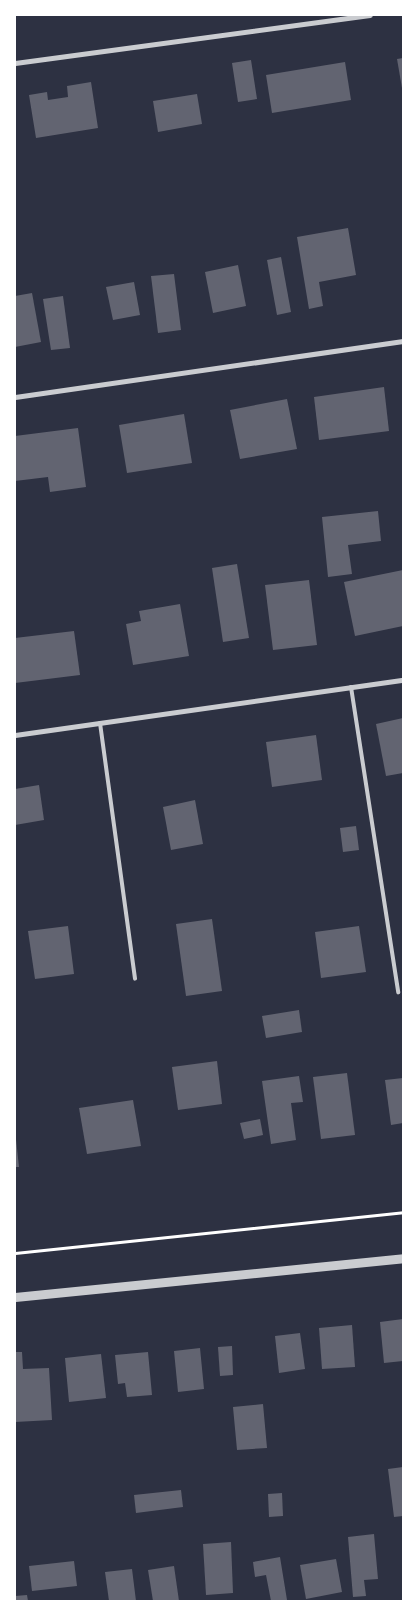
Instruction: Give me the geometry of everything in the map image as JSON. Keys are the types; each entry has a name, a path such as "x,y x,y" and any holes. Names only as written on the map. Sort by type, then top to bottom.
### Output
{"street":[{"path":"15,63 370,15"},
{"path":"15,397 403,341"},
{"path":"15,735 403,680"},
{"path":"15,1297 403,1258"}],"lane":[{"path":"351,687 398,992"},
{"path":"100,722 135,979"}],"path":[{"path":"15,1253 403,1212"}],"building":[{"path":"403,58 403,88 402,88 397,59"},
{"path":"251,60 257,99 238,102 232,63"},
{"path":"345,62 351,100 272,113 266,75"},
{"path":"91,82 98,128 36,138 29,95 47,92 48,100 68,97 67,86"},
{"path":"197,94 202,124 158,132 153,101"},
{"path":"348,228 356,275 319,282 323,306 309,309 297,237"},
{"path":"281,257 291,312 277,315 267,260"},
{"path":"238,265 246,306 213,313 205,272"},
{"path":"174,274 181,330 158,333 151,276"},
{"path":"134,282 140,315 113,320 106,287"},
{"path":"32,293 41,342 15,347 15,296"},
{"path":"63,296 70,348 51,350 43,299"},
{"path":"384,387 389,431 319,440 314,397"},
{"path":"287,399 297,449 240,459 230,410"},
{"path":"184,414 192,463 127,473 119,425"},
{"path":"78,428 86,487 50,492 48,477 15,481 15,436"},
{"path":"378,511 381,541 348,545 352,574 328,577 322,517"},
{"path":"237,564 249,638 223,642 212,568"},
{"path":"403,570 403,626 355,636 344,582"},
{"path":"309,580 317,645 273,650 265,585"},
{"path":"180,604 189,656 133,665 126,624 141,621 139,611"},
{"path":"74,631 80,675 15,683 15,638"},
{"path":"403,718 403,773 386,776 376,724"},
{"path":"316,735 322,780 272,787 266,742"},
{"path":"39,785 44,820 15,825 15,789"},
{"path":"195,800 203,844 171,850 163,807"},
{"path":"356,826 359,850 343,852 340,828"},
{"path":"212,919 222,991 186,996 176,924"},
{"path":"68,926 74,974 35,979 28,931"},
{"path":"359,926 366,972 321,978 315,932"},
{"path":"299,1010 302,1032 266,1038 262,1016"},
{"path":"217,1061 222,1104 178,1110 172,1067"},
{"path":"347,1073 355,1135 321,1139 313,1077"},
{"path":"299,1076 303,1102 291,1103 296,1140 271,1144 262,1081"},
{"path":"403,1078 403,1123 391,1125 385,1080"},
{"path":"133,1100 141,1146 87,1154 79,1108"},
{"path":"260,1119 263,1135 244,1139 240,1123"},
{"path":"15,1130 19,1167 15,1167"},
{"path":"403,1319 403,1361 384,1363 380,1322"},
{"path":"352,1325 355,1367 322,1369 319,1328"},
{"path":"300,1333 305,1369 279,1373 275,1336"},
{"path":"232,1346 233,1375 220,1376 218,1347"},
{"path":"200,1348 204,1389 178,1392 174,1351"},
{"path":"15,1352 22,1352 23,1369 49,1368 52,1420 15,1422"},
{"path":"148,1352 152,1395 127,1397 125,1383 118,1384 115,1355"},
{"path":"101,1354 106,1398 69,1402 65,1358"},
{"path":"263,1404 267,1448 237,1450 233,1407"},
{"path":"403,1467 403,1516 394,1517 388,1469"},
{"path":"181,1490 183,1507 136,1513 134,1495"},
{"path":"282,1493 283,1516 269,1517 268,1494"},
{"path":"374,1534 378,1579 364,1580 366,1596 353,1597 348,1537"},
{"path":"231,1542 233,1593 206,1595 203,1544"},
{"path":"280,1557 287,1600 271,1601 266,1575 255,1577 253,1562"},
{"path":"336,1559 342,1592 306,1599 300,1565"},
{"path":"74,1561 77,1586 32,1591 29,1566"},
{"path":"174,1566 179,1601 153,1601 148,1570"},
{"path":"132,1569 136,1601 109,1601 105,1572"},
{"path":"27,1595 28,1601 15,1601 15,1596"}]}
